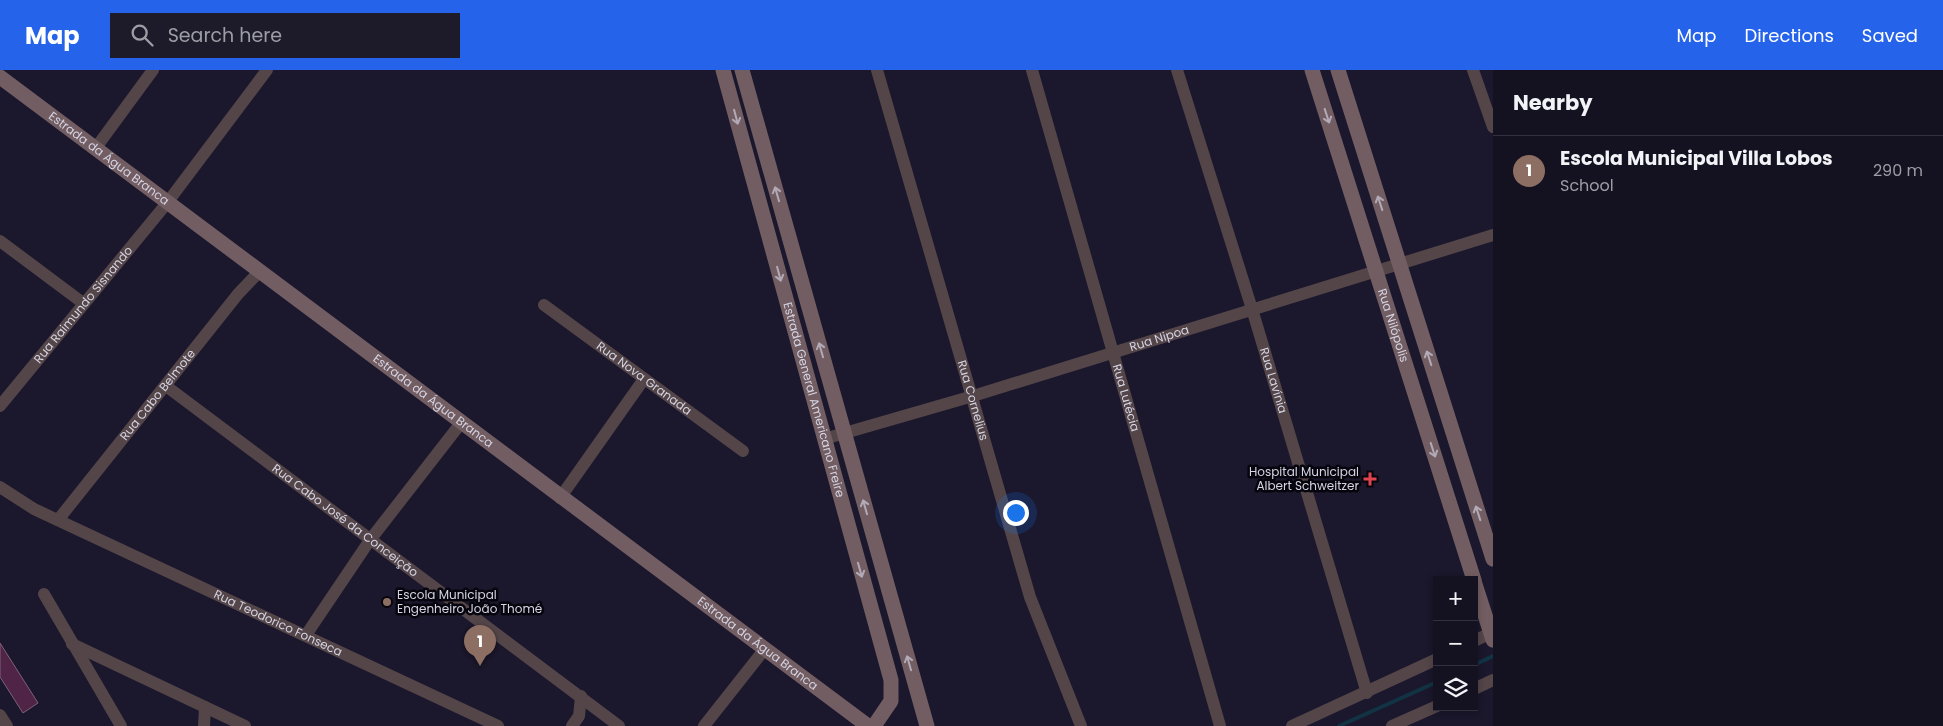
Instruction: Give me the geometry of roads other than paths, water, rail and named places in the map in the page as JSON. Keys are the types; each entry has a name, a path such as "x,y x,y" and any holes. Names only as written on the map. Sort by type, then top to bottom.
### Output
{"main road":[{"name":"Estrada General Americano Freire","path":"723,70 892,687 888,708 874,726"},
{"name":"Estrada General Americano Freire","path":"742,70 927,726"},
{"name":"Rua Nilópolis","path":"1312,70 1473,576"},
{"name":"Rua Nilópolis","path":"1338,70 1493,559"},
{"name":"Estrada da Água Branca","path":"0,77 560,498 868,726"},
{"path":"1394,326 1417,319"},
{"path":"1426,428 1449,421"},
{"name":"Rua Nilópolis","path":"1478,592 1492,635"},
{"path":"919,726 923,710"}],"street":[{"path":"95,149 153,70"},
{"name":"Rua Raimundo Sisnando","path":"0,406 167,203 267,70"},
{"name":"Rua Cornelius","path":"877,70 1030,597 1081,726"},
{"name":"Rua Lutécia","path":"1032,70 1220,726"},
{"name":"Rua Lavínia","path":"1177,70 1252,309 1367,693"},
{"path":"1473,70 1493,127"},
{"name":"Rua Nipoa","path":"824,439 973,396 1493,235"},
{"path":"0,241 84,303"},
{"name":"Rua Cabo Belmote","path":"58,520 259,272"},
{"name":"Rua Nova Granada","path":"544,305 743,451"},
{"path":"560,498 644,379"},
{"name":"Rua Cabo José da Conceição","path":"166,386 619,726"},
{"path":"306,635 370,540 461,423"},
{"name":"Rua Teodorico Fonseca","path":"0,487 34,509 498,726"},
{"path":"44,594 121,726"},
{"path":"1478,640 1492,635"},
{"path":"72,644 245,726"},
{"path":"704,726 764,650"},
{"path":"1292,726 1433,661"},
{"path":"1478,687 1493,680"},
{"path":"572,726 579,716 581,696"},
{"path":"204,726 205,707"},
{"path":"1392,726 1433,708"},
{"path":"0,715 7,726"}],"waterway":[{"path":"1478,663 1493,656"},
{"path":"1339,726 1433,684"}],"place":[{"name":"Hospital Municipal Albert Schweitzer","path":"1370,479"},
{"name":"Escola Municipal Engenheiro João Thomé","path":"387,602"},
{"name":"Escola Municipal Villa Lobos","path":"480,666"}]}
